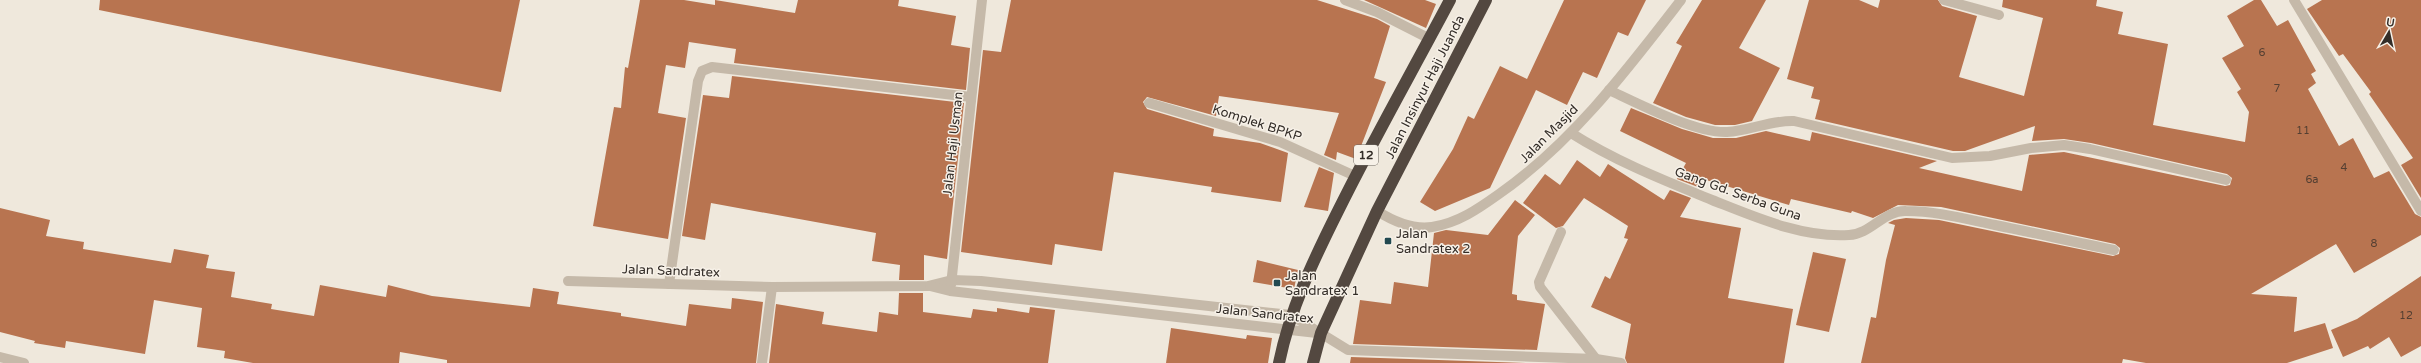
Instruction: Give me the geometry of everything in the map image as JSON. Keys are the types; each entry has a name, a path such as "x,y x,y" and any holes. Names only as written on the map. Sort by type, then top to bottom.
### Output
{"highway":[{"name":"Jalan Insinyur Haji Juanda","path":"1278,363 1291,315 1322,243 1355,176 1450,0"},
{"name":"Jalan Insinyur Haji Juanda","path":"1313,363 1321,334 1377,211 1486,0"}],"street":[{"name":"Jalan Haji Usman","path":"950,291 982,0"},
{"path":"1345,0 1377,12 1430,39"},
{"name":"Jalan Masjid","path":"1377,211 1393,221 1418,227 1431,227 1462,219 1527,174 1571,132 1609,90 1681,0"},
{"path":"1944,0 1999,15"},
{"path":"2294,0 2421,211"},
{"path":"669,284 698,81 702,71 712,67 971,97"},
{"path":"1609,90 1663,115 1714,131 1741,131 1775,122 1794,121 1952,158 1990,156 2031,148 2064,145 2090,149 2226,180"},
{"name":"Komplek BPKP","path":"1148,103 1280,142 1355,176"},
{"name":"Gang Gd. Serba Guna","path":"1571,132 1601,152 1658,178 1764,219 1808,233 1850,235 1863,232 1892,213 1905,211 1951,216 2114,250"},
{"path":"1561,232 1539,282 1540,287 1596,359"},
{"name":"Jalan Sandratex","path":"928,286 952,280 988,282 1291,315 1321,334"},
{"name":"Jalan Sandratex","path":"568,281 772,287 928,286 950,291 1321,334"},
{"path":"762,363 772,287"},
{"path":"1321,334 1348,350 1596,359 1621,363"},
{"path":"0,357 24,363"}],"building":[{"path":"100,0 520,0 501,92 99,10"},
{"path":"640,0 684,0 715,5 715,0 795,13 798,0 899,0 898,6 956,16 951,45 970,48 966,90 734,63 736,49 689,42 685,68 666,65 658,113 686,118 668,239 593,226 614,107 621,108 625,67 628,68"},
{"path":"1011,0 1317,0 1377,19 1390,26 1374,78 1386,82 1356,159 1337,152 1336,160 1324,155 1339,113 1219,96 1216,116 1147,97 1143,102 1147,109 1214,129 1213,136 1260,143 1288,153 1281,202 1211,192 1212,187 1114,172 1102,251 1055,244 1052,265 961,252 983,50 1001,52"},
{"path":"1364,0 1425,0 1436,4 1426,28"},
{"path":"1564,0 1646,0 1628,36 1618,32 1597,78 1583,72 1567,105 1536,90 1490,188 1435,211 1420,202 1453,149 1468,116 1474,119 1500,66 1527,79"},
{"path":"1702,0 1766,0 1739,48 1780,68 1752,121 1735,125 1715,125 1686,117 1653,103 1682,46 1676,43"},
{"path":"1809,0 1859,0 1878,8 1880,0 1938,0 1942,6 1977,16 1959,77 2024,96 2043,18 2002,7 2003,0 2097,0 2096,6 2123,12 2118,34 2168,44 2153,125 2245,142 2249,112 2237,92 2241,89 2222,58 2244,46 2227,16 2254,0 2261,0 2277,26 2288,20 2316,71 2311,74 2316,83 2308,89 2339,146 2353,138 2374,178 2389,171 2415,214 2421,217 2421,235 2354,273 2336,244 2251,294 2297,297 2294,332 2325,323 2333,348 2287,363 2146,363 2123,359 2122,363 1861,363 1871,317 1876,318 1886,260 1895,225 1888,223 1894,220 1906,218 1939,220 2113,256 2119,254 2120,248 2115,244 1941,207 1898,205 1873,218 1852,211 1851,213 1791,199 1789,205 1703,179 1698,187 1677,179 1686,163 1620,131 1631,108 1682,129 1713,138 1736,138 1766,131 1810,141 1812,132 1937,161 1919,168 2022,191 2029,155 2064,152 2225,186 2230,185 2232,178 2227,174 2091,143 2064,139 2032,141 2035,126 1965,151 1953,151 1815,119 1820,100 1811,98 1814,87 1787,79"},
{"path":"2322,0 2421,0 2421,198 2401,165 2413,158 2369,94 2371,92 2343,54 2339,56 2307,9"},
{"path":"732,76 964,103 947,259 924,255 924,280 899,280 900,265 872,261 876,233 711,203 705,240 682,236 703,95 729,98"},
{"path":"1577,160 1600,177 1608,164 1664,200 1670,190 1691,198 1680,217 1741,228 1728,298 1793,309 1784,363 1627,363 1625,358 1631,324 1591,307 1605,276 1610,279 1628,239 1624,238 1628,226 1584,198 1563,226 1556,228 1523,203 1545,174 1560,185"},
{"path":"1319,167 1334,173 1328,211 1304,207"},
{"path":"1515,200 1535,215 1518,236 1512,294 1517,295 1517,300 1545,304 1537,350 1353,344 1360,300 1391,304 1394,282 1428,287 1434,233 1446,230 1488,235"},
{"path":"0,208 50,220 46,236 84,242 83,249 171,263 174,249 209,255 206,268 235,272 231,297 272,304 271,309 314,316 320,285 386,297 388,285 432,296 530,307 533,288 559,292 557,304 621,313 621,316 686,326 689,304 731,309 732,298 763,302 756,363 447,363 447,360 400,352 399,363 253,363 224,358 225,351 197,347 202,308 154,300 145,354 66,341 65,348 34,343 35,341 0,332"},
{"path":"1813,252 1846,259 1829,332 1796,325"},
{"path":"1257,260 1298,270 1294,289 1253,282"},
{"path":"2421,276 2421,346 2401,357 2389,337 2370,349 2368,346 2343,357 2331,330 2357,319"},
{"path":"899,293 923,293 923,312 971,318 973,309 997,312 997,308 1029,313 1030,307 1055,310 1048,363 769,363 776,304 824,312 822,324 877,332 879,312 898,315"},
{"path":"1171,328 1246,339 1247,335 1272,338 1268,363 1166,363"},
{"path":"1351,357 1527,363 1350,363"}],"place":[{"name":"Jalan Sandratex 2","path":"1388,241"},
{"name":"Jalan Sandratex 1","path":"1277,283"}]}
